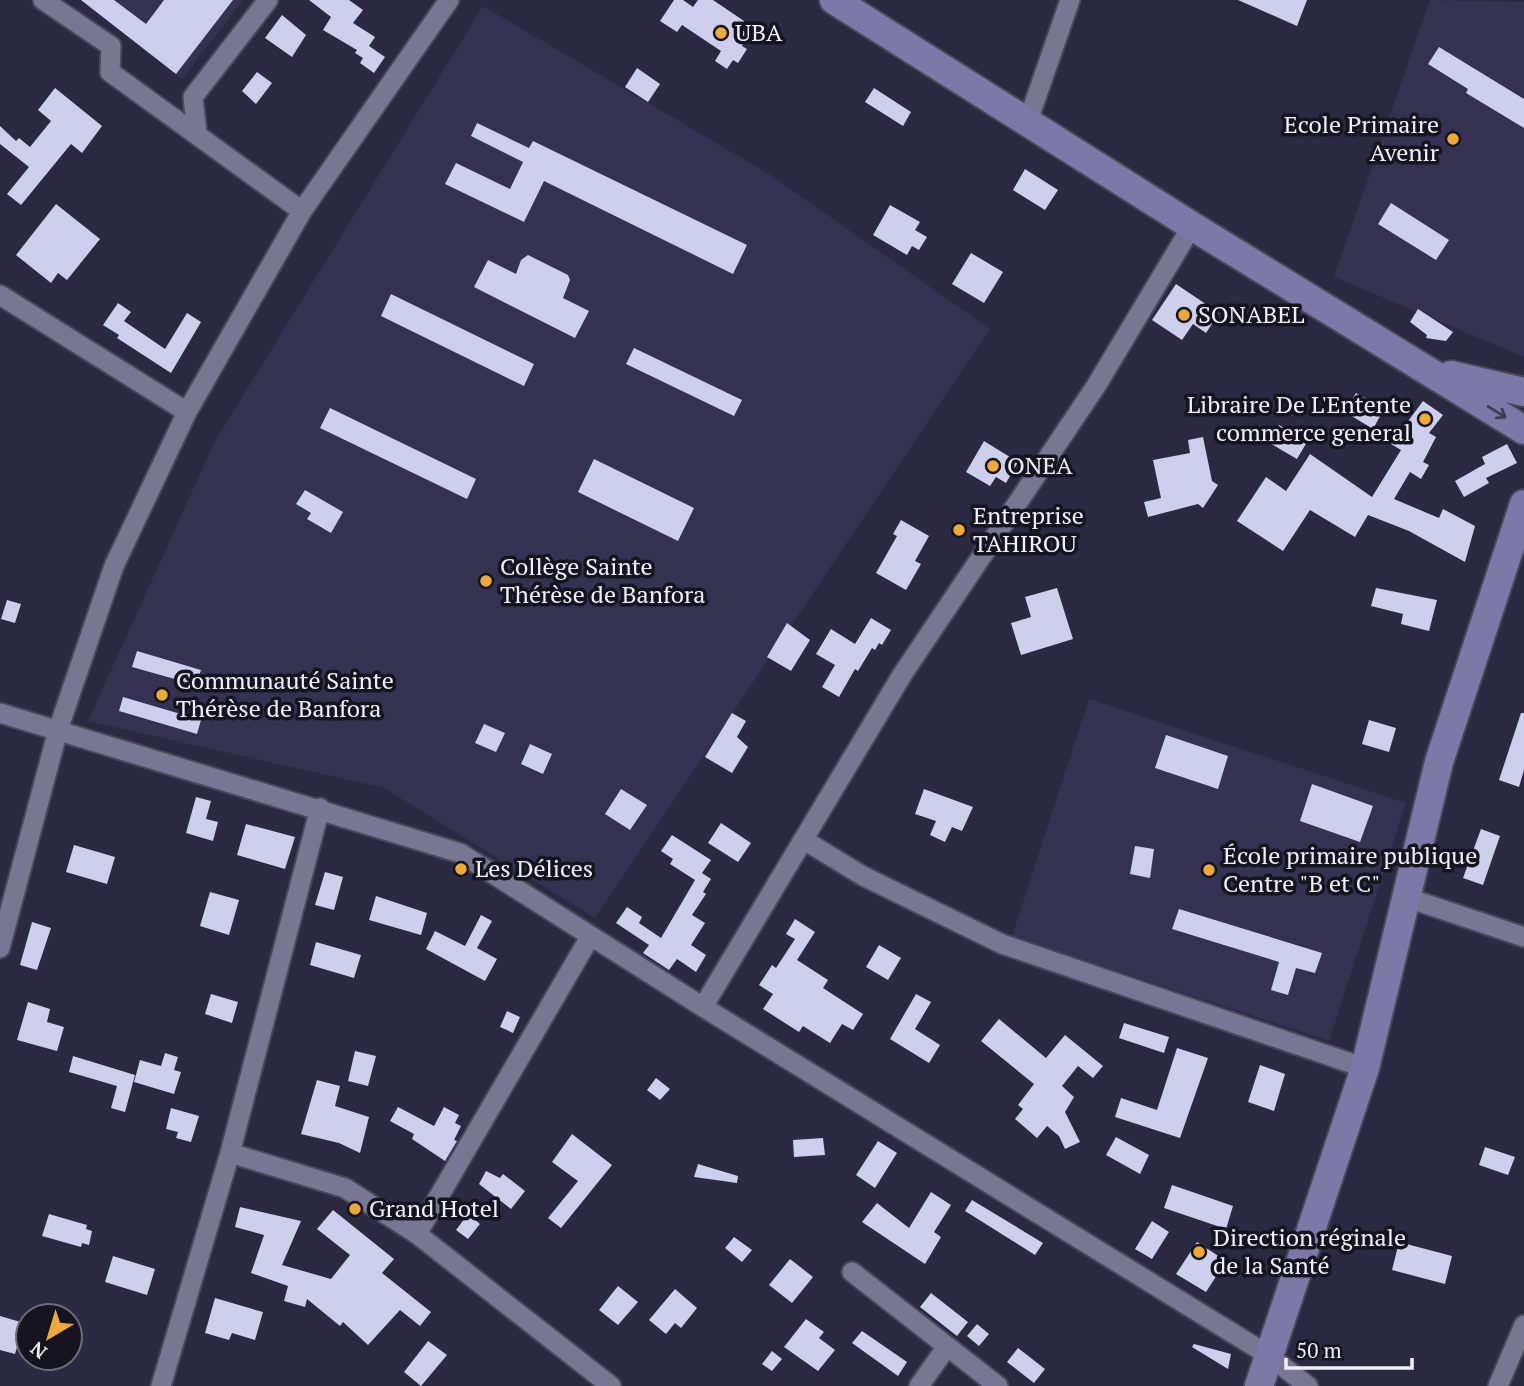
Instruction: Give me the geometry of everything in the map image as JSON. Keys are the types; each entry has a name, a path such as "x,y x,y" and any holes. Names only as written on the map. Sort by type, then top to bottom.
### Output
{"main road":[{"path":"834,0 1027,124 1524,430"},
{"path":"1428,369 1524,392"},
{"path":"1259,1386 1365,1068 1438,762 1524,504"}],"street":[{"path":"43,0 111,46 110,72 302,211"},
{"path":"197,134 193,97 268,0"},
{"path":"0,948 58,730 114,566 187,412 302,211 449,0"},
{"path":"1027,124 1070,0"},
{"path":"703,1007 902,675 1096,386 1192,226"},
{"path":"0,295 187,412"},
{"path":"0,713 320,808 460,853 590,937 1268,1354 1308,1386"},
{"path":"161,1386 230,1153 320,808"},
{"path":"804,841 863,876 1002,944 1365,1068"},
{"path":"1405,897 1524,936"},
{"path":"417,1234 590,937"},
{"path":"230,1153 345,1188 417,1234 611,1386"},
{"path":"852,1272 998,1386"},
{"path":"1498,1386 1524,1325"},
{"path":"919,1386 946,1348"}],"shaded area":[{"path":"80,0 243,0 182,79"},
{"name":"Ecole Primaire Avenir","path":"1430,0 1524,2 1524,357 1334,277"},
{"name":"Collège Sainte Thérèse de Banfora","path":"483,6 769,174 990,329 595,918 384,788 88,721 215,441"},
{"name":"École primaire publique Centre \"B et C\"","path":"1089,699 1406,803 1329,1041 1012,936"}],"building":[{"path":"81,0 114,0 146,24 164,0 233,0 176,74"},
{"path":"309,0 349,0 363,10 353,23 375,37 369,46 385,57 374,73 360,63 363,58 355,53 357,50 323,30 331,17"},
{"name":"UBA","path":"674,0 683,0 693,7 698,0 713,0 744,21 739,28 749,35 742,46 747,49 738,63 733,60 727,69 715,61 721,51 682,25 677,32 660,21"},
{"path":"1238,0 1307,0 1297,26"},
{"path":"282,15 306,35 292,57 265,38"},
{"path":"1439,47 1524,99 1524,128 1466,93 1468,89 1428,64"},
{"path":"637,68 660,84 648,102 625,87"},
{"path":"257,72 272,83 256,104 242,91"},
{"path":"55,88 102,126 82,153 71,144 21,205 7,194 29,167 0,144 0,126 16,141 19,138 30,147 51,121 38,110"},
{"path":"874,88 911,112 903,126 865,102"},
{"path":"477,123 529,148 533,141 747,245 733,274 544,181 524,222 445,184 456,163 510,189 523,162 471,136"},
{"path":"1025,169 1058,190 1045,210 1013,190"},
{"path":"1391,203 1449,240 1436,260 1378,224"},
{"path":"56,204 100,239 67,280 58,273 51,283 16,255"},
{"path":"890,205 920,222 915,230 927,237 919,250 912,246 907,255 873,235"},
{"path":"971,253 1003,272 984,303 952,284"},
{"path":"528,255 568,275 570,280 563,298 589,311 575,338 474,287 488,260 516,274 521,260"},
{"name":"SONABEL","path":"1176,284 1219,313 1206,333 1193,324 1182,340 1152,320"},
{"path":"391,294 534,364 524,386 381,316"},
{"path":"118,303 131,312 124,321 165,349 187,313 201,322 171,373 117,338 119,335 103,325"},
{"path":"1418,309 1453,332 1446,341 1426,338 1427,335 1410,322"},
{"path":"634,348 742,400 734,416 626,364"},
{"path":"1356,393 1384,409 1373,429 1345,412"},
{"path":"1423,401 1443,415 1429,433 1436,437 1423,462 1429,465 1421,479 1410,472 1394,499 1439,518 1443,509 1475,526 1465,562 1409,531 1368,515 1355,537 1310,510 1283,551 1237,521 1266,477 1286,491 1310,454 1372,497 1401,450 1386,441 1393,429 1400,432"},
{"path":"330,408 476,479 467,499 320,428"},
{"path":"1279,425 1307,442 1297,459 1268,442"},
{"path":"1203,437 1212,481 1218,485 1203,508 1198,504 1148,517 1144,502 1161,498 1153,460 1190,453 1188,440"},
{"path":"984,441 1018,462 1006,483 996,477 990,486 966,472"},
{"path":"1507,444 1517,463 1486,478 1489,483 1464,497 1455,481 1485,464 1482,457"},
{"path":"594,459 694,508 678,541 578,492"},
{"path":"305,490 343,512 331,533 307,519 311,513 296,504"},
{"path":"901,520 929,536 915,561 921,564 906,590 876,573 897,536 893,534"},
{"path":"1057,588 1073,639 1021,655 1011,623 1031,617 1025,597"},
{"path":"1376,588 1437,600 1429,631 1401,624 1403,614 1371,606"},
{"path":"7,600 21,604 15,623 1,619"},
{"path":"871,618 891,630 882,645 879,643 875,650 872,648 858,671 855,669 839,697 822,687 835,665 816,654 831,629 855,644"},
{"path":"787,623 810,640 791,671 767,657"},
{"path":"137,651 201,670 196,685 132,667"},
{"path":"123,697 201,720 197,734 119,711"},
{"path":"732,713 746,721 737,737 748,747 732,773 705,757"},
{"path":"1521,713 1524,713 1524,770 1519,787 1499,780"},
{"path":"1369,720 1396,728 1389,752 1362,744"},
{"path":"484,724 505,733 496,752 475,743"},
{"path":"1166,735 1228,756 1218,789 1155,768"},
{"path":"530,744 552,754 543,774 521,764"},
{"path":"1312,784 1373,806 1360,842 1300,821"},
{"path":"621,789 647,805 630,830 605,814"},
{"path":"924,789 973,807 962,831 952,827 945,842 930,835 936,821 915,814"},
{"path":"196,797 211,801 206,819 218,822 213,841 186,833"},
{"path":"721,823 751,843 738,862 708,843"},
{"path":"246,824 295,837 285,869 237,855"},
{"path":"1481,829 1500,836 1483,885 1463,878"},
{"path":"672,835 711,860 702,873 711,879 703,892 706,894 692,915 705,923 691,945 706,955 696,972 677,959 669,970 643,953 649,945 616,923 627,907 642,917 639,923 661,938 695,880 670,864 673,859 661,851"},
{"path":"74,845 115,857 107,884 66,872"},
{"path":"1135,846 1154,849 1150,878 1130,874"},
{"path":"325,872 343,877 334,910 315,905"},
{"path":"210,892 239,900 229,935 200,926"},
{"path":"376,896 427,913 421,935 369,920"},
{"path":"1179,909 1322,953 1315,973 1296,968 1288,995 1271,990 1279,962 1172,929"},
{"path":"481,915 492,921 477,948 497,959 485,981 426,949 435,931 465,946"},
{"path":"795,919 815,932 797,960 828,980 823,988 863,1014 853,1030 842,1024 830,1043 803,1026 799,1032 763,1009 773,994 759,985 772,965 776,968 795,939 786,934"},
{"path":"32,922 51,928 37,970 20,965"},
{"path":"316,942 361,955 354,978 310,965"},
{"path":"879,945 901,958 888,980 866,967"},
{"path":"211,994 238,1002 232,1023 205,1014"},
{"path":"916,994 931,1002 915,1029 940,1045 929,1063 890,1039"},
{"path":"28,1002 50,1009 47,1022 64,1027 57,1051 17,1040"},
{"path":"507,1011 520,1017 513,1033 500,1027"},
{"path":"999,1019 1046,1058 1065,1035 1103,1066 1093,1078 1078,1066 1062,1086 1074,1097 1065,1112 1080,1142 1065,1149 1059,1136 1047,1126 1037,1138 1015,1119 1023,1109 1018,1105 1034,1084 981,1041"},
{"path":"1124,1023 1169,1037 1164,1053 1119,1038"},
{"path":"1177,1048 1208,1058 1180,1138 1115,1117 1121,1098 1157,1110"},
{"path":"355,1051 376,1056 368,1086 348,1081"},
{"path":"165,1053 178,1057 174,1070 181,1072 174,1094 134,1082 140,1060 161,1066"},
{"path":"73,1056 135,1075 125,1112 111,1108 117,1086 69,1072"},
{"path":"1260,1065 1285,1074 1274,1111 1248,1102"},
{"path":"656,1078 670,1089 660,1100 647,1090"},
{"path":"317,1080 340,1086 335,1106 369,1117 360,1153 339,1143 301,1134"},
{"path":"398,1107 434,1126 444,1107 459,1115 455,1123 461,1126 454,1140 457,1141 445,1161 412,1139 414,1134 390,1121"},
{"path":"171,1108 199,1116 191,1142 176,1138 178,1132 166,1129"},
{"path":"572,1134 612,1165 561,1228 548,1218 578,1181 552,1162"},
{"path":"1116,1137 1149,1155 1140,1174 1106,1155"},
{"path":"823,1138 825,1155 794,1157 793,1140"},
{"path":"878,1141 897,1153 875,1188 856,1175"},
{"path":"1485,1147 1515,1157 1508,1175 1479,1165"},
{"path":"698,1164 738,1176 737,1183 694,1177"},
{"path":"486,1171 500,1178 503,1174 525,1191 511,1209 479,1184"},
{"path":"1172,1185 1233,1206 1226,1229 1164,1208"},
{"path":"931,1192 951,1205 934,1232 941,1237 925,1264 862,1222 877,1203 909,1228"},
{"path":"972,1200 1043,1243 1035,1255 965,1211"},
{"path":"240,1207 301,1221 282,1265 331,1279 350,1255 317,1229 333,1210 394,1259 382,1273 431,1312 420,1326 400,1310 368,1345 343,1322 340,1326 307,1299 305,1307 284,1301 288,1286 251,1273 264,1235 235,1227"},
{"path":"49,1214 87,1225 86,1229 92,1231 89,1245 82,1243 81,1247 42,1236"},
{"path":"468,1214 480,1224 468,1239 456,1230"},
{"path":"1152,1221 1169,1232 1152,1259 1135,1249"},
{"path":"734,1237 752,1250 742,1262 725,1248"},
{"path":"1197,1242 1226,1261 1206,1292 1176,1274"},
{"path":"1399,1242 1452,1256 1445,1284 1392,1270"},
{"path":"113,1256 155,1269 147,1295 105,1282"},
{"path":"790,1259 813,1277 792,1303 769,1285"},
{"path":"618,1286 638,1302 618,1325 599,1310"},
{"path":"675,1289 697,1308 681,1328 675,1323 666,1334 649,1320"},
{"path":"931,1293 968,1322 957,1336 920,1307"},
{"path":"215,1298 263,1312 255,1340 232,1333 229,1340 205,1333"},
{"path":"0,1316 14,1320 14,1354 0,1350"},
{"path":"806,1319 824,1332 819,1338 835,1350 818,1371 784,1347"},
{"path":"977,1324 989,1334 979,1346 967,1336"},
{"path":"862,1331 907,1362 898,1376 852,1343"},
{"path":"428,1341 447,1355 421,1386 404,1372"},
{"path":"1194,1344 1231,1354 1228,1369 1192,1347"},
{"path":"1018,1348 1045,1369 1034,1383 1007,1362"},
{"path":"772,1351 782,1359 772,1371 762,1364"}],"place":[{"name":"UBA","path":"721,33"},
{"name":"Ecole Primaire Avenir","path":"1453,139"},
{"name":"SONABEL","path":"1184,315"},
{"name":"Libraire De L'Entente commerce general","path":"1425,419"},
{"name":"ONEA","path":"993,466"},
{"name":"Entreprise TAHIROU","path":"959,530"},
{"name":"Collège Sainte Thérèse de Banfora","path":"486,581"},
{"name":"Communauté Sainte Thérèse de Banfora","path":"162,695"},
{"name":"Les Délices","path":"461,869"},
{"name":"École primaire publique Centre \"B et C\"","path":"1209,870"},
{"name":"Grand Hotel","path":"355,1209"},
{"name":"Direction réginale de la Santé","path":"1199,1252"}]}
